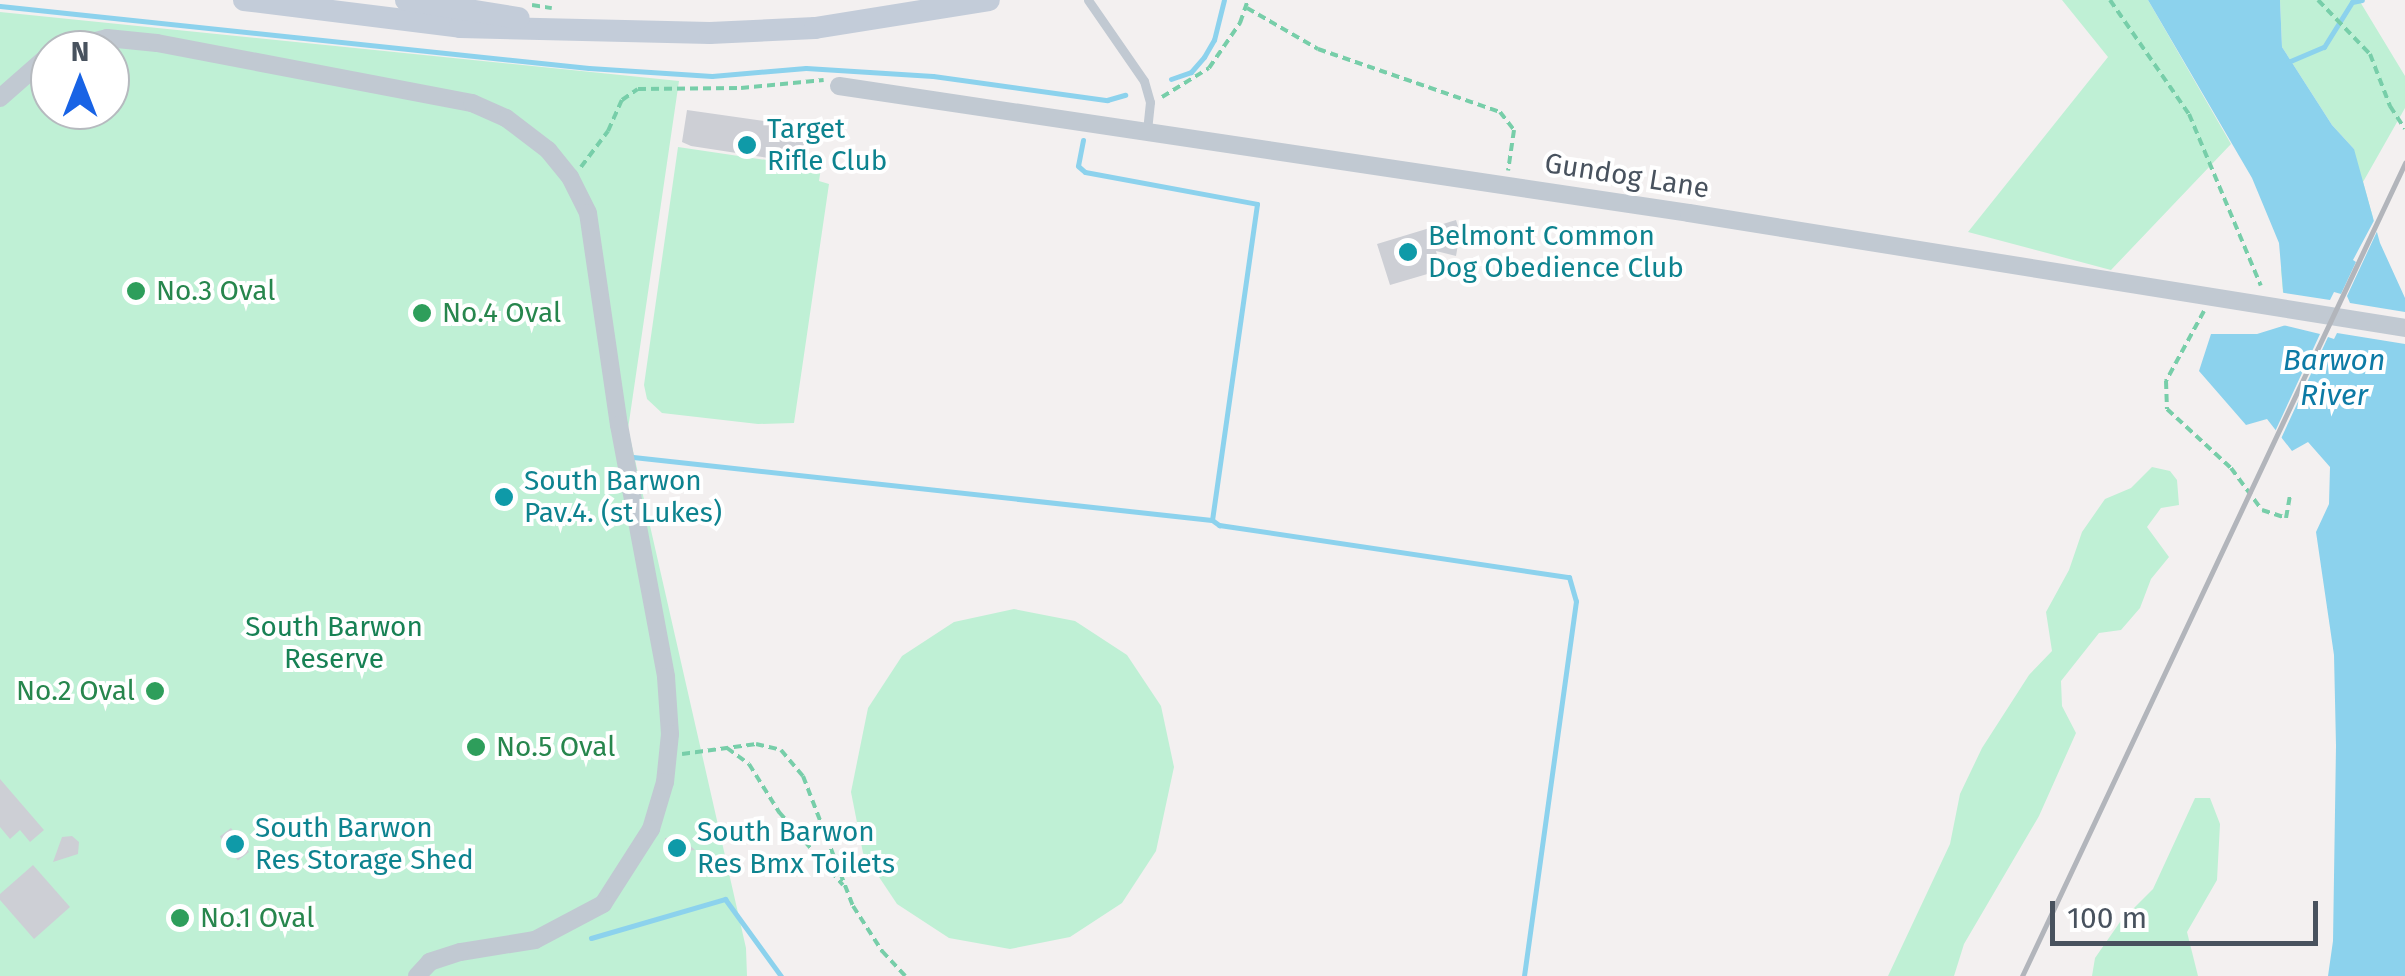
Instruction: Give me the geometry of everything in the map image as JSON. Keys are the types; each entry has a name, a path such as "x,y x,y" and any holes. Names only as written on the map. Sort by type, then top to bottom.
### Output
{"main road":[{"path":"244,0 460,28 710,33 816,28 990,0"},
{"path":"406,0 582,28"}],"street":[{"path":"130,40 454,99 518,125 570,177 588,214 598,260 619,425 666,677 668,753 650,829 603,904 535,940 460,952 430,962 417,976"},
{"path":"0,98 30,72"},
{"name":"Gundog Lane","path":"839,86 1506,185 2210,298 2265,299 2405,328"}],"lane":[{"path":"1088,0 1137,69 1150,100 1147,130"}],"path":[{"path":"1150,100 1174,92 1203,74 1247,8 1248,0"},
{"path":"2110,0 2189,114 2265,299"},
{"path":"2318,0 2370,54 2390,106 2405,129"},
{"path":"1247,8 1318,48 1506,115 1514,130 1506,185"},
{"path":"570,177 597,148 622,100 638,89 740,88 825,80 839,82 839,86"},
{"path":"2210,298 2166,381 2168,409 2231,468 2262,510 2286,518 2290,496"},
{"path":"668,753 756,744 781,750 803,776 846,889 882,951 905,976"},
{"path":"727,748 749,764 779,812 846,889"}],"green space":[{"path":"2062,0 2148,0 2231,144 2111,270 1968,232 2108,57"},
{"path":"2280,0 2359,0 2405,76 2405,108 2363,182 2373,218 2283,293 2281,269 2354,149 2332,125 2282,47"},
{"name":"South Barwon Reserve","path":"0,12 679,81 628,429 746,948 747,976 0,976"},
{"path":"678,147 821,168 819,181 829,184 794,423 758,424 662,413 647,399 644,385"},
{"path":"2152,467 2170,471 2177,480 2179,505 2161,508 2147,527 2169,557 2151,579 2140,608 2121,630 2099,633 2061,681 2062,706 2076,733 2039,816 1964,944 1954,976 1888,976 1950,844 1960,794 1982,748 2029,675 2052,651 2046,612 2069,570 2082,532 2105,499 2131,488"},
{"path":"1014,609 1075,621 1127,655 1161,706 1174,767 1156,851 1122,903 1070,937 1010,949 949,938 897,904 863,853 851,792 868,708 902,656 954,622"},
{"path":"2195,798 2210,798 2220,824 2217,880 2187,932 2198,976 2092,976 2095,958 2120,922 2153,889"}],"water":[{"name":"Barwon River","path":"2148,0 2280,0 2282,47 2332,125 2354,149 2380,243 2405,298 2405,976 2328,976 2333,941 2334,655 2316,532 2329,504 2330,467 2308,442 2292,451 2267,419 2246,425 2199,371 2211,334 2257,334 2286,325 2279,243 2252,178"}],"pier":[{"path":"2377,215 2380,225 2347,296 2350,303 2405,312 2405,344 2337,333 2334,339 2328,337 2279,443 2273,436 2320,334 2275,323 2281,322 2278,292 2330,300 2334,292 2341,294 2356,262 2353,260"}],"building":[{"name":"Target Rifle Club","path":"687,110 792,125 791,131 806,133 801,163 682,142"},
{"name":"Belmont Common Dog Obedience Club","path":"1456,220 1460,233 1456,256 1436,251 1441,270 1390,285 1377,244"},
{"path":"0,779 44,830 30,842 20,830 10,839 0,827"},
{"name":"South Barwon Res Storage Shed","path":"231,828 249,852 238,860 220,836"},
{"path":"72,836 79,842 78,854 53,862 62,837"},
{"name":"South Barwon Res Bmx Toilets","path":"680,837 695,850 666,853 665,838"},
{"path":"33,865 70,907 34,939 0,900 0,894"}],"waterway":[{"path":"1171,79 1191,72 1204,57 1214,40 1224,0"},
{"path":"2288,62 2324,47 2352,2 2362,0"},
{"path":"0,6 589,68 712,76 806,68 933,76 1107,100 1125,95"},
{"path":"1083,140 1078,166 1085,172 1257,204 1212,520 1219,525 1569,577 1576,601 1524,976"},
{"path":"633,457 1212,520"},
{"path":"591,938 725,899 781,976"}],"railway":[{"path":"2022,976 2405,163"}],"place":[{"name":"Target Rifle Club","path":"747,145"},
{"name":"Belmont Common Dog Obedience Club","path":"1408,252"},
{"name":"No.3 Oval","path":"136,291"},
{"name":"No.4 Oval","path":"422,313"},
{"name":"South Barwon Pav.4. (st Lukes)","path":"504,497"},
{"name":"No.2 Oval","path":"155,691"},
{"name":"No.5 Oval","path":"476,747"},
{"name":"South Barwon Res Storage Shed","path":"235,844"},
{"name":"South Barwon Res Bmx Toilets","path":"677,848"},
{"name":"No.1 Oval","path":"180,918"}]}
